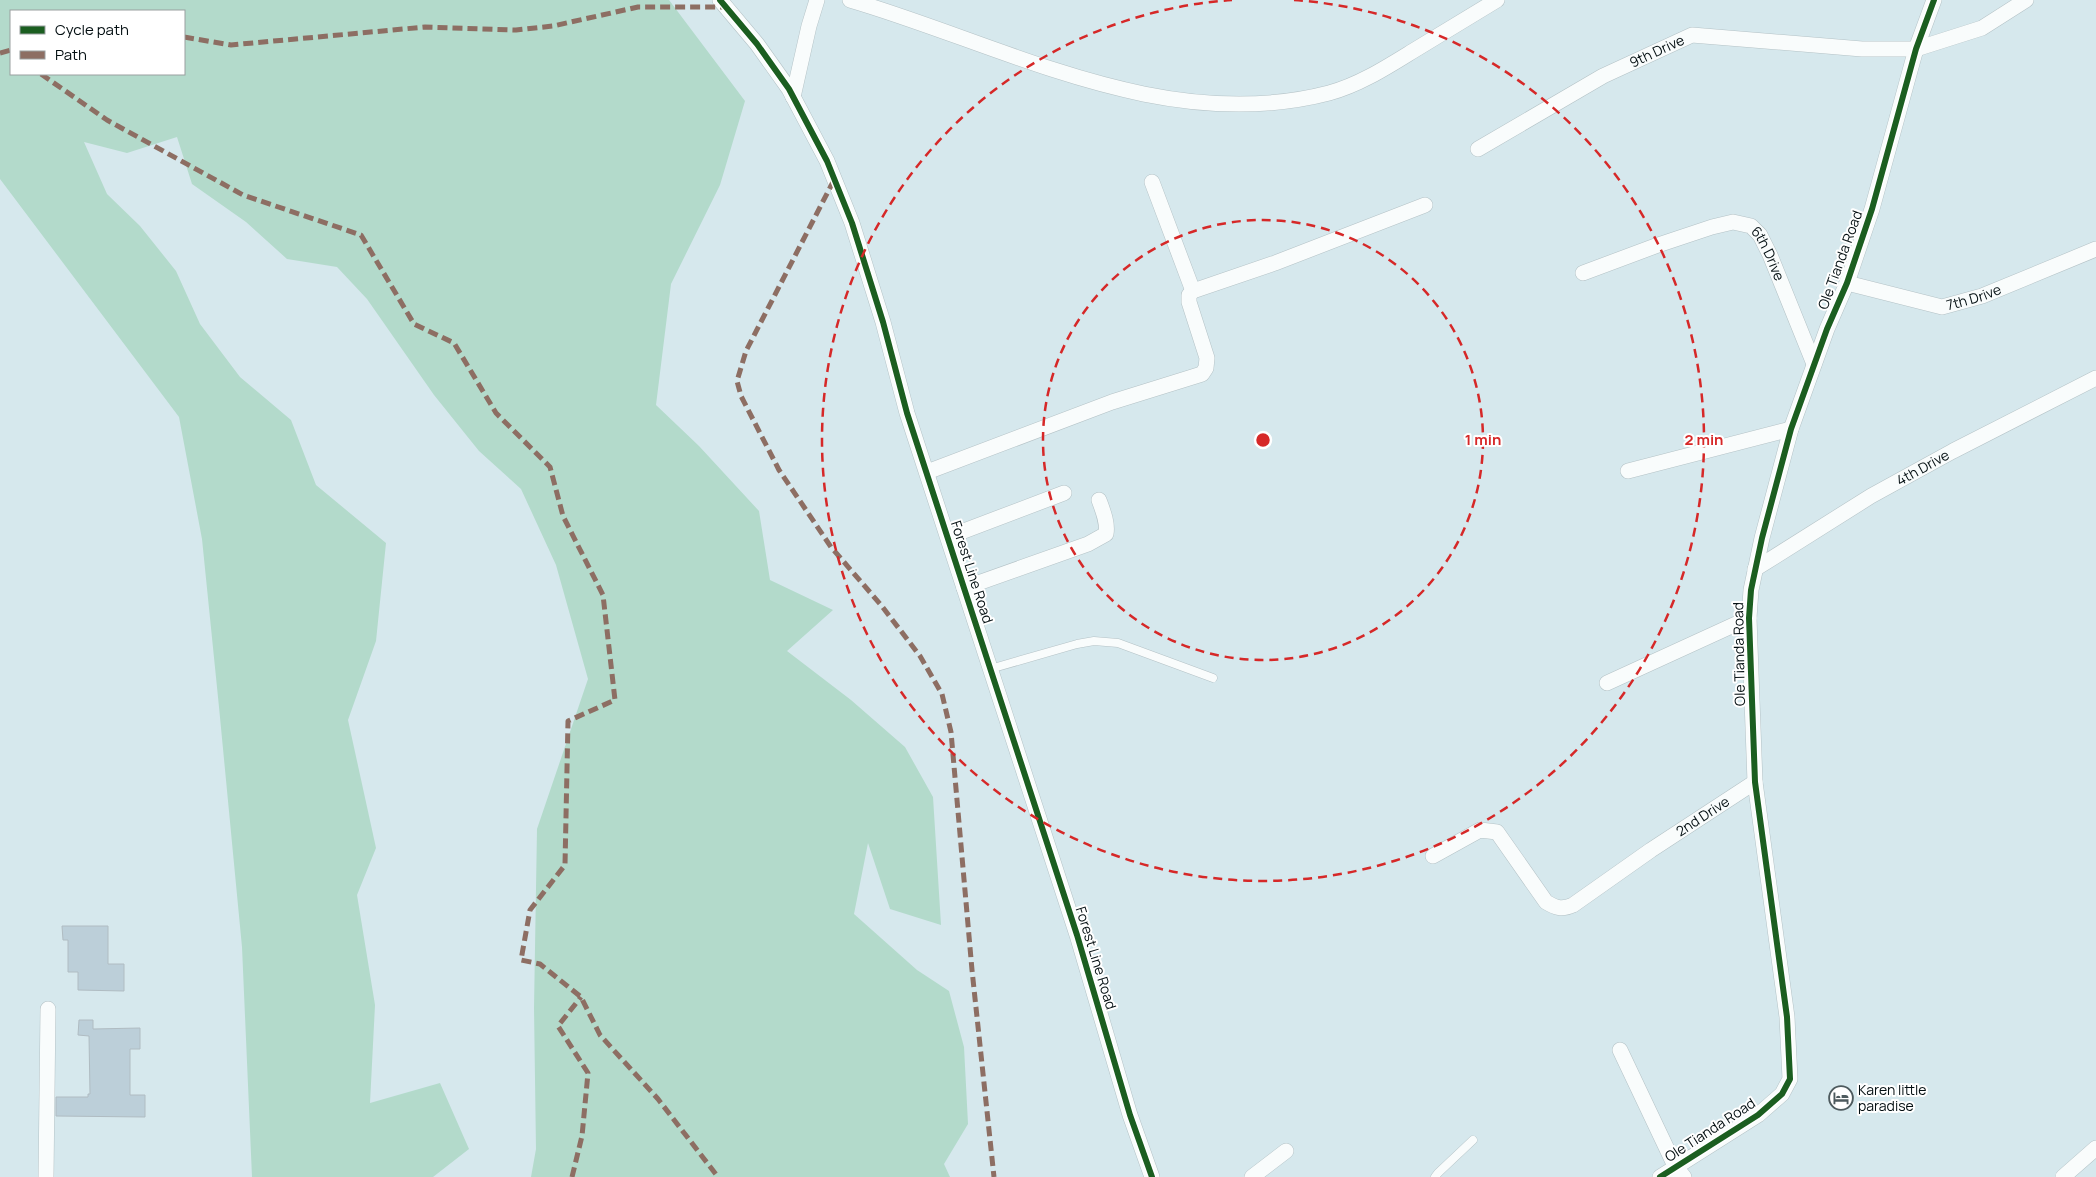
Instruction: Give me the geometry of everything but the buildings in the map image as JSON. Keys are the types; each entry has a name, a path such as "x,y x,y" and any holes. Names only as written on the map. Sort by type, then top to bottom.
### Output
{"street":[{"name":"Forest Line Road","path":"720,0 757,44 793,98 827,161 852,223 883,322 907,413 1077,935 1130,1115 1152,1177"},
{"path":"793,98 809,26 817,0"},
{"path":"850,0 891,12 1050,68 1126,90 1171,100 1271,103 1330,93 1376,73 1497,0"},
{"name":"Ole Tianda Road","path":"1660,1177 1680,1172 1758,1115 1782,1094 1790,1078 1787,1017 1755,782 1749,618 1751,590 1791,429 1814,364 1847,283 1872,209 1916,49 1934,0"},
{"name":"9th Drive","path":"1478,149 1603,76 1692,35 1862,49 1916,49 1982,28 2026,0"},
{"path":"1152,182 1193,291"},
{"path":"927,472 1112,402 1192,379 1202,374 1206,368 1206,358 1189,302 1189,295 1193,291 1275,263 1425,204"},
{"name":"6th Drive","path":"1583,273 1712,227 1733,222 1751,226 1760,235 1770,255 1814,364"},
{"name":"7th Drive","path":"1847,283 1942,307 1982,296 2096,249"},
{"name":"4th Drive","path":"1755,569 1871,496 1953,450 2096,378"},
{"path":"1628,471 1791,429"},
{"path":"948,537 1064,493"},
{"path":"964,588 1088,544 1106,534 1105,521 1099,500"},
{"path":"1607,683 1749,618"},
{"name":"2nd Drive","path":"1433,856 1480,830 1497,832 1546,902 1564,910 1755,782"},
{"path":"46,1177 48,1009"},
{"path":"1620,1050 1680,1172"},
{"path":"2063,1177 2096,1148"},
{"path":"1252,1177 1286,1151"}],"lane":[{"path":"990,669 1077,644 1094,641 1118,642 1214,678"},
{"path":"1435,1177 1473,1140"}],"green space":[{"path":"0,0 669,0 745,101 720,185 671,284 656,405 699,446 759,511 770,580 833,610 787,651 851,700 905,747 933,797 941,925 890,909 868,843 854,914 917,970 949,991 964,1047 968,1124 944,1164 950,1177 531,1177 536,1149 534,1008 537,829 588,679 556,565 521,489 479,451 434,395 367,299 337,267 287,259 246,222 192,184 177,137 127,153 84,142 107,194 140,226 176,271 200,324 240,377 291,420 316,485 386,543 376,641 348,720 376,848 357,895 375,1005 370,1103 440,1083 469,1149 433,1177 252,1177 242,947 219,707 202,539 179,417 0,179"}],"marked path":[{"path":"185,37 231,45 425,27 516,30 553,26 638,7 726,7"},
{"path":"0,53 10,50"},
{"path":"42,75 107,120 243,195 361,235 414,324 454,343 496,413 550,467 563,516 603,595 615,700 568,721 565,865 530,910 521,960 540,964 581,997 600,1035 658,1099 718,1177"},
{"path":"834,180 746,351 737,381 741,396 779,470 831,547 881,605 920,656 942,694 951,732 972,970 994,1177"},
{"path":"572,1177 582,1136 588,1073 558,1026 581,997"}],"cycle path":[{"path":"720,0 757,44 789,89 827,161 852,223 883,322 907,413 1077,935 1130,1115 1152,1177"},
{"path":"1660,1177 1758,1115 1782,1094 1790,1079 1787,1017 1755,782 1749,618 1751,590 1762,538 1791,429 1827,329 1847,283 1872,209 1916,49 1934,0"}],"place":[{"name":"Karen little paradise","path":"1841,1098"}]}
